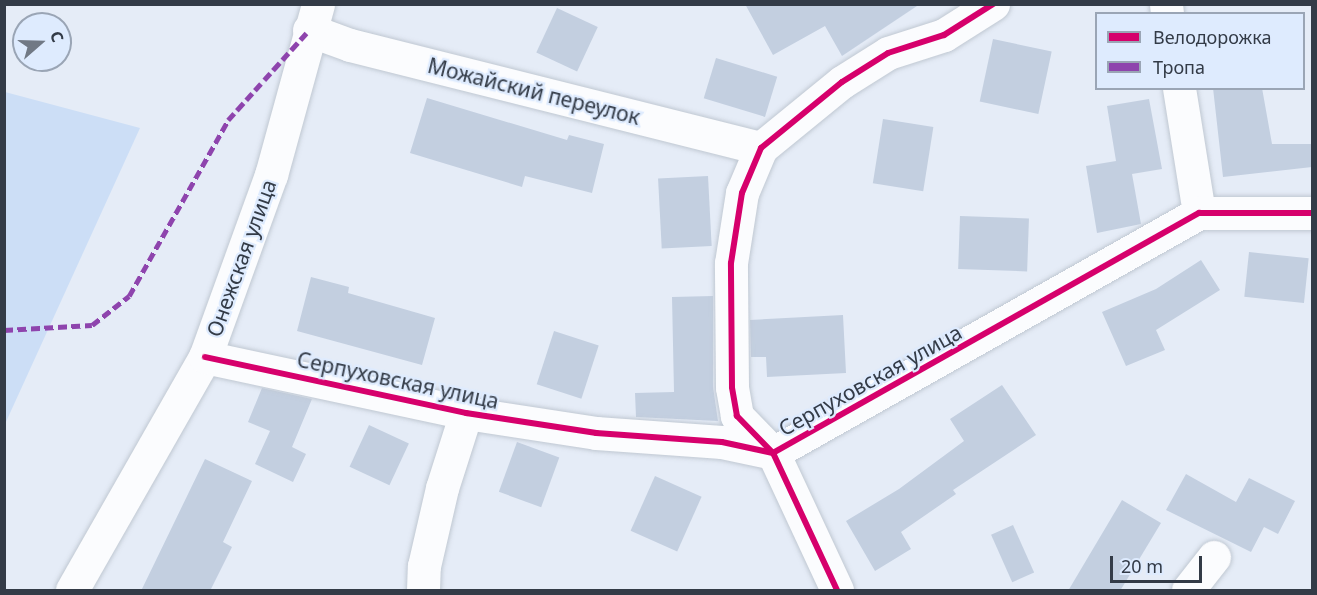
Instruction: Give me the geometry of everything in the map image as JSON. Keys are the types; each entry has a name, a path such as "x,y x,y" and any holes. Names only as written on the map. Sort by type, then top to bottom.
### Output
{"street":[{"path":"837,591 773,453 737,417 732,387 731,263 742,193 761,148 842,82 888,53 944,35 993,4"},
{"name":"Можайский переулок","path":"314,17 350,45 761,148"},
{"name":"Онежская улица","path":"72,591 205,357 271,175 314,17"},
{"path":"1179,90 1200,213"},
{"name":"Серпуховская улица","path":"205,357 466,413 596,434 722,442 773,453 1200,213 1312,213"},
{"path":"423,591 424,566 442,488 466,413"},
{"path":"1188,591 1214,557"}],"shaded area":[{"path":"4,92 140,128 5,424"}],"building":[{"path":"745,4 920,4 842,56 825,26 773,55"},
{"path":"557,8 598,27 577,71 536,52"},
{"path":"993,39 1052,51 1038,114 980,102"},
{"path":"716,58 777,77 765,117 704,98"},
{"path":"1213,90 1262,90 1272,144 1312,144 1312,167 1223,177"},
{"path":"427,98 567,140 569,135 604,144 592,193 525,176 522,187 410,153"},
{"path":"1149,99 1162,169 1132,174 1141,224 1097,233 1086,166 1116,161 1107,106"},
{"path":"883,119 933,127 923,191 873,183"},
{"path":"708,176 712,246 662,249 658,179"},
{"path":"960,216 1029,218 1027,271 958,269"},
{"path":"1249,252 1309,258 1304,303 1244,297"},
{"path":"1201,260 1220,290 1156,330 1165,350 1126,366 1102,312 1156,289"},
{"path":"311,277 349,287 348,293 435,318 422,365 297,331"},
{"path":"713,296 713,387 718,421 636,417 635,393 674,392 672,297"},
{"path":"843,315 846,373 767,377 766,357 751,357 750,320"},
{"path":"554,331 599,346 581,399 537,384"},
{"path":"1002,385 1036,435 953,490 956,494 901,532 911,549 875,571 846,521 899,489 964,441 950,419"},
{"path":"262,388 312,399 292,447 306,454 293,482 255,464 270,431 248,422"},
{"path":"369,425 409,444 389,485 350,467"},
{"path":"517,442 559,457 541,507 499,492"},
{"path":"205,459 252,481 223,542 232,547 210,591 141,591"},
{"path":"1186,474 1236,502 1249,478 1295,501 1278,534 1264,527 1251,552 1166,510"},
{"path":"655,476 702,497 677,552 631,531"},
{"path":"1122,500 1161,523 1120,591 1068,591"},
{"path":"1013,525 1034,573 1012,582 991,535"}],"marked path":[{"path":"4,330 92,325 129,296 228,120 309,30"}],"cycle path":[{"path":"837,590 773,453 737,416 732,387 731,263 742,193 761,148 842,82 888,53 944,35 993,4"},
{"path":"205,357 466,413 596,433 722,442 773,453 1199,213 1312,213"}]}
